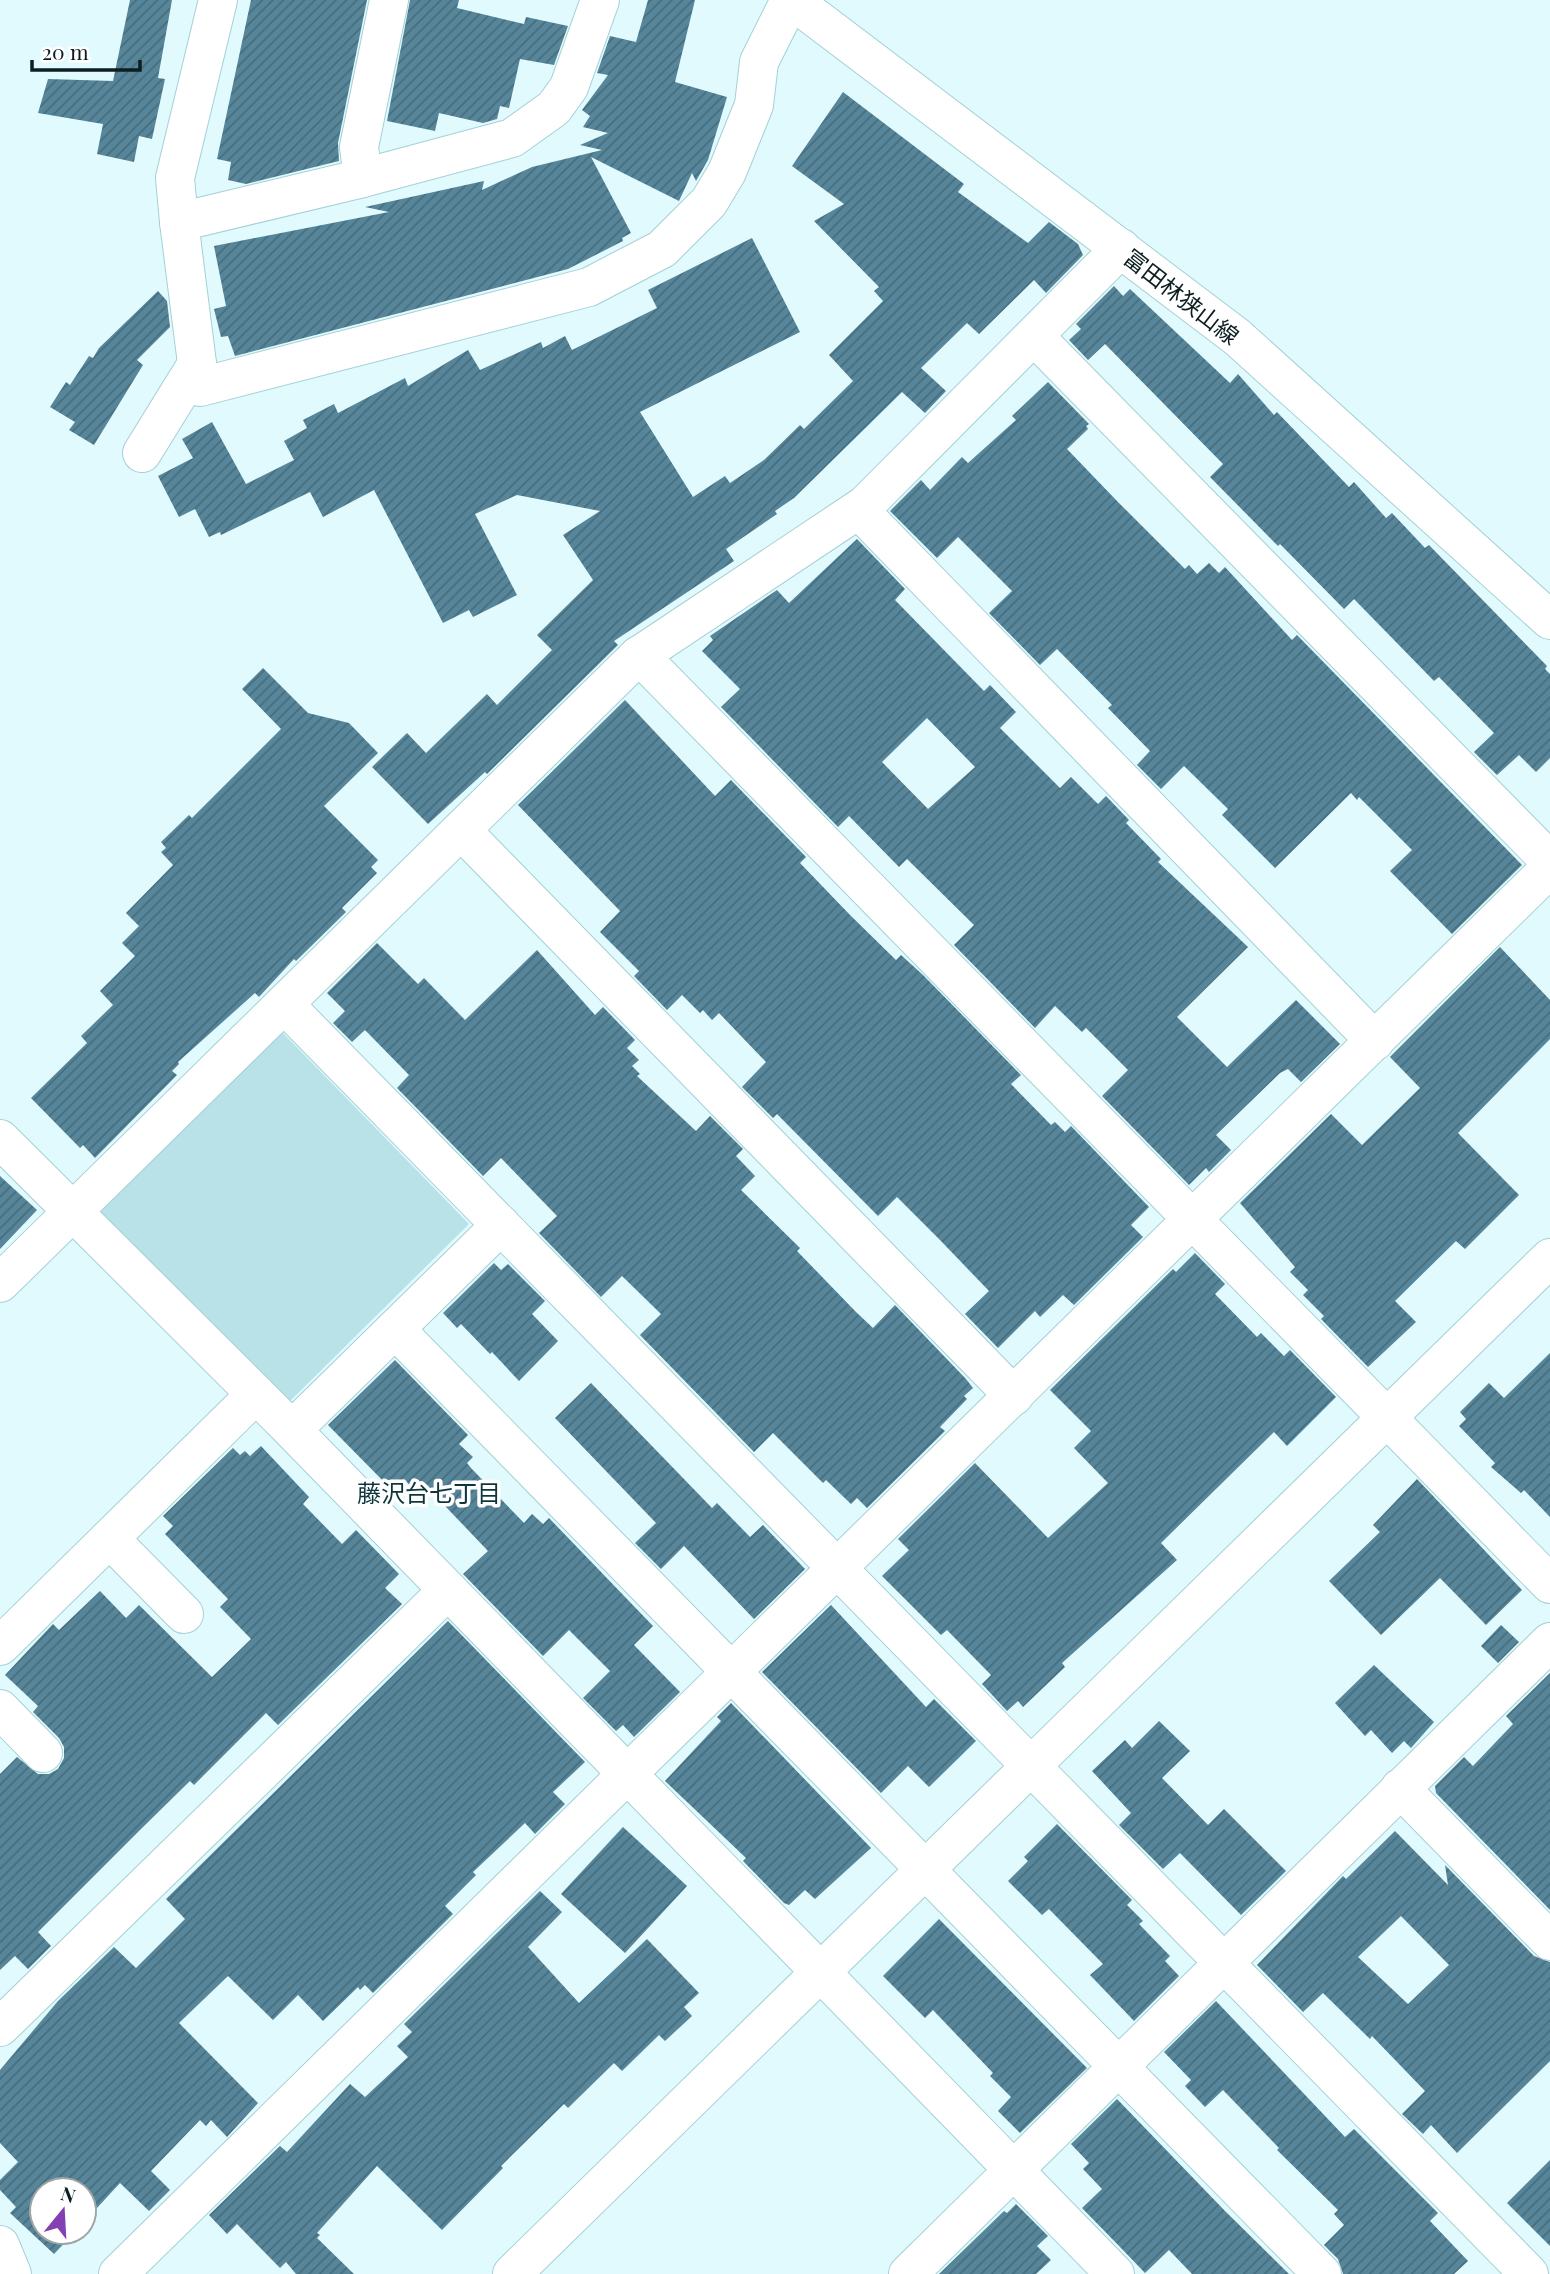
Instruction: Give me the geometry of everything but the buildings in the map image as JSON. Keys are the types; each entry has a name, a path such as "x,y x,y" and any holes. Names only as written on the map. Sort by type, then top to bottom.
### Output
{"street":[{"path":"218,0 175,178 200,387 589,287 662,249 709,202 727,172 754,105 759,62 791,0"},
{"path":"363,178 359,147 389,0"},
{"name":"富田林狭山線","path":"791,0 1237,337 1550,620"},
{"path":"179,222 363,178 512,138 554,108 569,87 591,2"},
{"path":"0,1283 639,655 859,510 1121,248"},
{"path":"1034,336 1550,861"},
{"path":"142,453 197,364"},
{"path":"859,510 1375,1041"},
{"path":"639,655 1550,1584"},
{"path":"461,830 1014,1395"},
{"path":"118,2274 1550,868"},
{"path":"284,1004 1529,2274"},
{"path":"0,1139 292,1430 1115,2274"},
{"path":"292,1430 501,1225"},
{"path":"512,2274 1550,1258"},
{"path":"395,1329 1322,2274"},
{"path":"0,1646 256,1394"},
{"path":"110,1539 184,1614"},
{"path":"0,2027 447,1590"},
{"path":"908,2274 1550,1642"},
{"path":"0,1710 43,1753"},
{"path":"1401,1788 1550,1941"},
{"path":"0,2245 12,2274"}],"shaded area":[{"path":"281,1031 469,1224 288,1403 99,1211"}],"district":[{"name":"藤沢台七丁目","path":"429,1492"}]}
